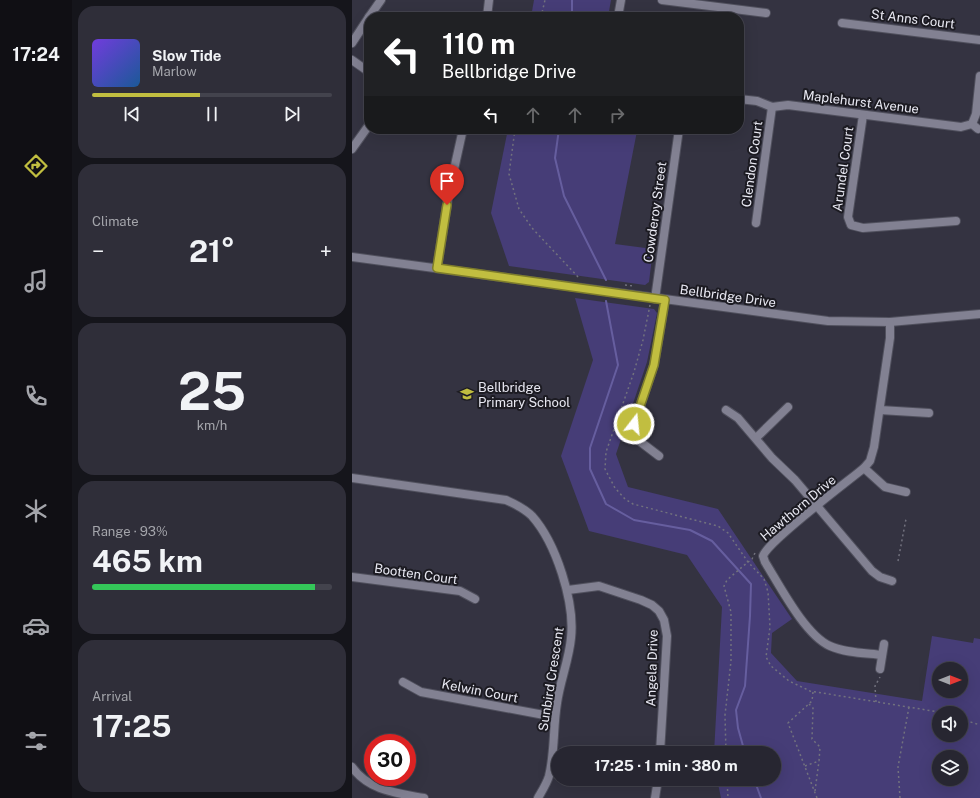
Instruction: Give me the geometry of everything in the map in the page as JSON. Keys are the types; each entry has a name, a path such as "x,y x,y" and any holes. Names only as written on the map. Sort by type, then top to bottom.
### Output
{"street":[{"path":"373,12 381,0"},
{"path":"488,12 489,0"},
{"path":"619,12 620,0"},
{"path":"662,0 766,13"},
{"name":"St Anns Court","path":"842,23 980,40"},
{"path":"352,42 364,24"},
{"path":"352,60 364,68"},
{"name":"Maplehurst Avenue","path":"744,101 756,102 772,107 788,105 960,127 975,126 980,76"},
{"name":"Clendon Court","path":"756,224 772,107"},
{"name":"Arundel Court","path":"863,115 848,217 849,228 956,221"},
{"path":"352,149 364,132"},
{"path":"437,268 449,192 462,134"},
{"name":"Cowderoy Street","path":"655,298 678,134"},
{"name":"Bellbridge Drive","path":"353,258 828,321 890,322 980,314"},
{"path":"659,456 638,440 634,424 654,365 665,300"},
{"name":"Hawthorn Drive","path":"882,655 841,650 823,642 815,636 806,626 763,559 767,548 864,468 870,461 880,410 890,338 890,322"},
{"path":"756,438 788,407"},
{"path":"726,410 738,418 818,506 872,571 880,577 892,581"},
{"path":"880,410 929,413"},
{"path":"864,468 886,487 906,492"},
{"name":"Sunbird Crescent","path":"352,478 491,496 506,500 519,506 532,516 542,531 552,549 568,590 572,610 571,638 559,689 555,717 553,752 548,777 538,798"},
{"name":"Bootten Court","path":"352,577 460,591 475,599"},
{"name":"Angela Drive","path":"568,590 599,586 613,590 652,605 664,620 667,636 660,746"},
{"path":"880,673 884,644"},
{"name":"Kelwin Court","path":"403,682 421,692 555,717"},
{"path":"352,767 364,781 376,788 424,798"},
{"path":"655,798 657,786"}],"path":[{"path":"542,12 545,0"},
{"path":"898,561 906,519"},
{"path":"755,553 752,559 748,562 764,579 770,601 770,627 766,652 768,662 771,666 789,681 801,688 813,692 932,710"},
{"path":"876,702 875,686 880,673"},
{"path":"813,692 812,701 788,723 818,798"},
{"path":"809,704 813,708 812,739 820,747 815,792"},
{"path":"900,798 898,767 909,706"},
{"path":"968,721 980,725"},
{"path":"805,766 819,761"},
{"path":"727,786 728,798"}],"shaded area":[{"path":"534,0 611,0 609,12 532,12"},
{"path":"507,134 636,134 615,244 653,249 649,282 645,285 509,266 491,213"},
{"path":"575,298 654,309 657,313 647,362 616,454 628,487 718,509 792,619 772,633 771,653 797,681 922,701 932,636 973,643 974,638 980,639 980,798 721,798 718,786 781,786 781,746 714,746 722,607 687,555 589,531 561,456 593,360"}],"waterway":[{"path":"572,0 572,12"},
{"path":"558,134 555,158 564,196 606,280"},
{"path":"606,301 618,365 590,448 590,469 606,504 634,520 690,530 712,541 751,584 745,686 736,710 738,728 743,746"},
{"path":"757,786 761,798"}],"place":[{"name":"Bellbridge Primary School","path":"467,394"}],"route":[{"path":"447,205 437,268 665,300 654,365 634,424"}]}
